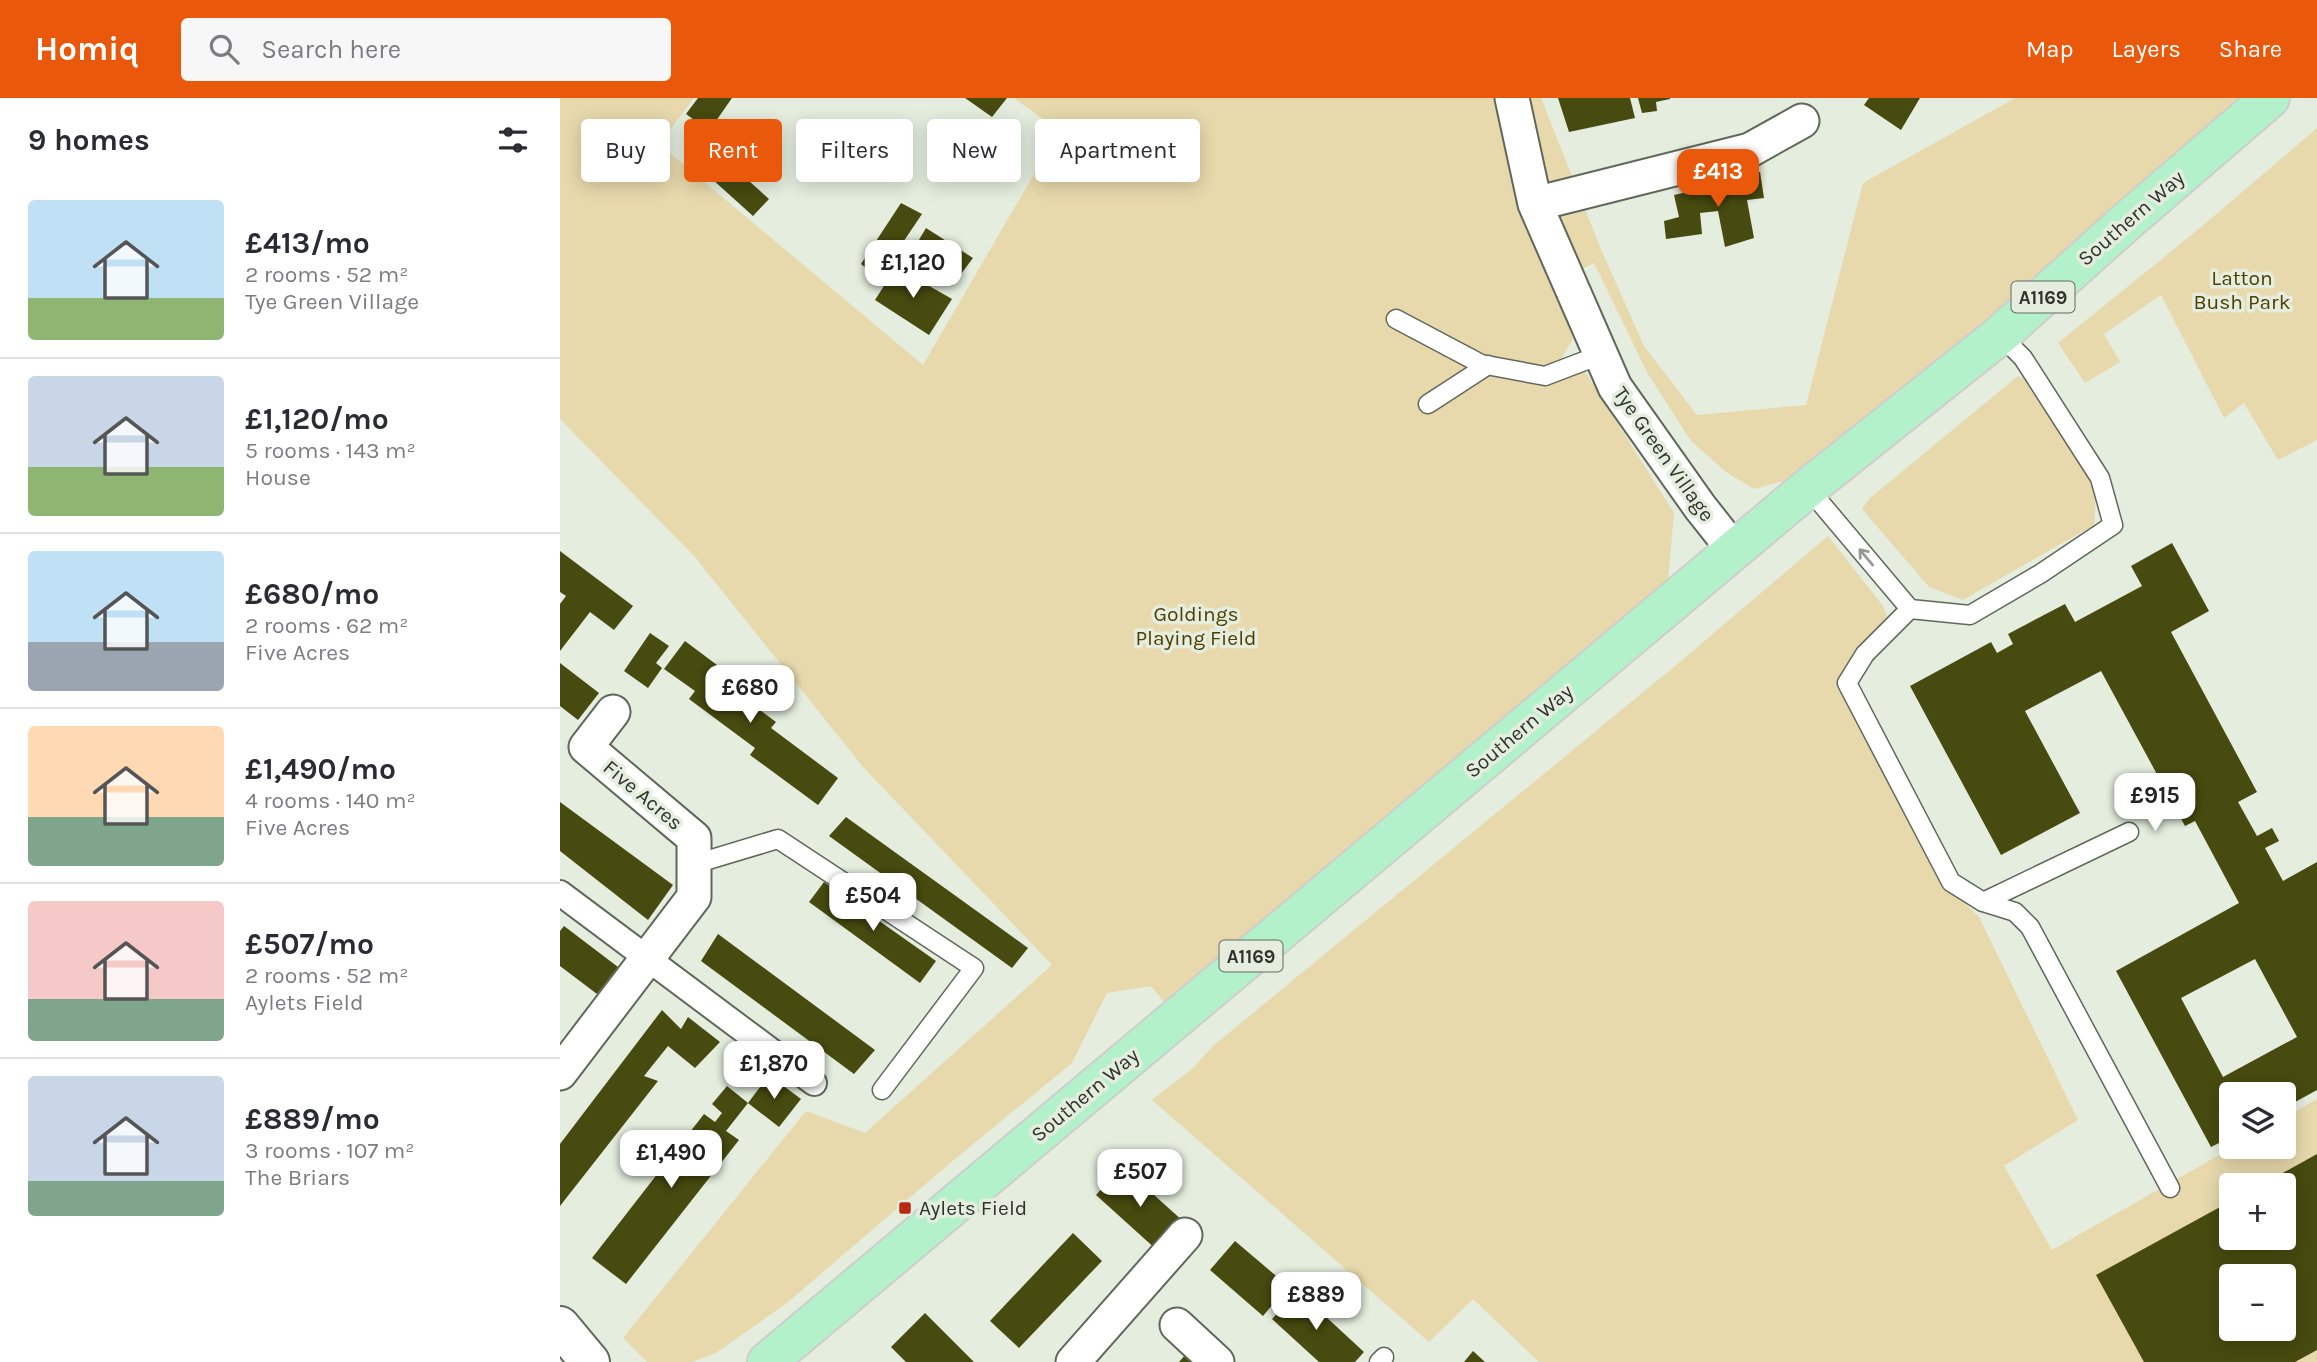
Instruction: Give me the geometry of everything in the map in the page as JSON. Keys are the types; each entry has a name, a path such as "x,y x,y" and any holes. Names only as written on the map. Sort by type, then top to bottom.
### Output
{"main road":[{"name":"Southern Way","path":"767,1362 1808,488 2000,335 2270,98"}],"street":[{"name":"Tye Green Village","path":"1512,98 1535,204 1615,387 1734,551"},
{"path":"1535,204 1750,150 1802,121"},
{"name":"Five Acres","path":"560,1073 694,897 694,838 586,747 613,712"},
{"path":"560,893 814,1083"},
{"path":"1073,1362 1185,1235"},
{"path":"1177,1325 1217,1362"},
{"path":"560,1326 590,1362"}],"lane":[{"path":"1396,319 1481,364 1545,376 1600,355"},
{"path":"1808,488 1910,609 1970,615 2040,574 2113,525 2100,478 2023,358 2000,335"},
{"path":"1429,404 1488,365"},
{"path":"1910,609 1865,654 1847,683 1951,882 1983,902 2015,912 2030,927 2170,1188"},
{"path":"1983,902 2129,832"},
{"path":"695,864 778,839 974,968 883,1090"}],"green space":[{"name":"Goldings Playing Field","path":"560,98 694,98 670,130 670,119 581,119 581,182 670,182 670,153 684,165 684,182 704,182 923,365 1035,172 1035,182 1200,182 1200,119 1043,119 1014,98 1541,98 1600,247 1644,346 1697,415 1806,405 1863,183 2015,98 2245,98 1965,344 1794,478 1754,489 1726,472 1691,441 1648,374 1594,263 1554,283 1573,339 1558,364 1584,370 1674,513 1668,581 1164,1002 1151,986 1107,993 1072,1063 787,1303 716,1353 692,1362 647,1362 623,1338 806,1111 865,1133 1052,965 864,768 694,556 560,419"},
{"name":"Latton Bush Park","path":"2317,128 2317,440 2278,460 2244,403 2224,418 2161,295 2104,334 2120,362 2085,383 2058,343 2200,228"},
{"path":"2018,376 2034,384 2097,482 2094,525 1963,600 1929,587 1862,509 1870,498"},
{"path":"1828,536 1883,606 1887,616 1851,661 1852,696 1876,757 1956,895 1979,917 2078,1120 2004,1166 2052,1250 2219,1155 2219,1159 2296,1159 2296,1111 2317,1099 2317,1362 1539,1362 1473,1299 1429,1342 1152,1100 1192,1069 1213,1046 1681,661"}],"building":[{"path":"698,98 732,98 717,119 693,119 686,114"},
{"path":"965,98 1007,98 992,117"},
{"path":"1558,98 1630,98 1635,118 1569,132"},
{"path":"1638,98 1670,99 1656,102 1657,111 1642,113"},
{"path":"1869,98 1920,98 1901,130 1864,105"},
{"path":"1737,172 1760,172 1764,198 1747,200 1754,238 1725,247 1718,211 1700,213 1702,234 1666,239 1664,221 1679,217 1674,195 1739,180"},
{"path":"715,182 750,182 769,199 753,216"},
{"path":"901,203 922,214 879,278 861,264"},
{"path":"926,228 973,258 952,286 910,255"},
{"path":"896,267 952,299 929,335 875,300"},
{"path":"2172,543 2209,611 2171,632 2257,792 2238,802 2257,836 2272,828 2279,841 2265,848 2283,881 2317,862 2317,1090 2296,1101 2296,1082 2219,1082 2219,1143 2211,1147 2116,971 2239,903 2195,821 2185,826 2101,671 2025,711 2080,813 2001,855 1910,686 1991,642 1997,653 2013,644 2008,634 2065,604 2075,622 2142,586 2131,566","holes":["2255,959 2297,1037 2223,1077 2181,998"]},
{"path":"560,551 633,606 614,630 590,612 560,651 560,604 566,596 560,592"},
{"path":"650,633 669,646 656,663 662,668 648,688 624,671"},
{"path":"685,641 717,665 711,673 776,722 771,728 838,778 818,805 750,755 755,748 689,699 695,691 664,669"},
{"path":"560,663 599,693 578,720 560,706"},
{"path":"560,802 673,885 648,920 560,851"},
{"path":"846,817 1028,948 1012,968 829,836"},
{"path":"824,882 936,961 920,983 809,902"},
{"path":"564,926 618,967 597,994 560,966 560,931"},
{"path":"718,934 875,1050 854,1074 701,961"},
{"path":"662,1010 681,1029 688,1017 720,1042 695,1068 668,1046 644,1076 658,1081 560,1206 560,1144"},
{"path":"769,1075 801,1099 779,1127 748,1103"},
{"path":"727,1086 748,1103 726,1131 739,1140 626,1284 592,1258 704,1114 715,1122 722,1113 712,1104"},
{"path":"2317,1154 2317,1350 2295,1362 2144,1362 2096,1275 2219,1208 2219,1250 2296,1250 2296,1173 2283,1173"},
{"path":"1122,1166 1184,1222 1158,1251 1096,1195"},
{"path":"1073,1233 1102,1261 1019,1348 990,1321"},
{"path":"1235,1241 1288,1286 1263,1316 1210,1270"},
{"path":"1298,1291 1364,1352 1355,1362 1319,1362 1272,1319"},
{"path":"925,1313 974,1362 906,1362 891,1347"},
{"path":"1473,1351 1485,1362 1464,1362"},
{"path":"1186,1354 1196,1362 1179,1362"}],"place":[{"name":"Aylets Field","path":"905,1208"}]}
